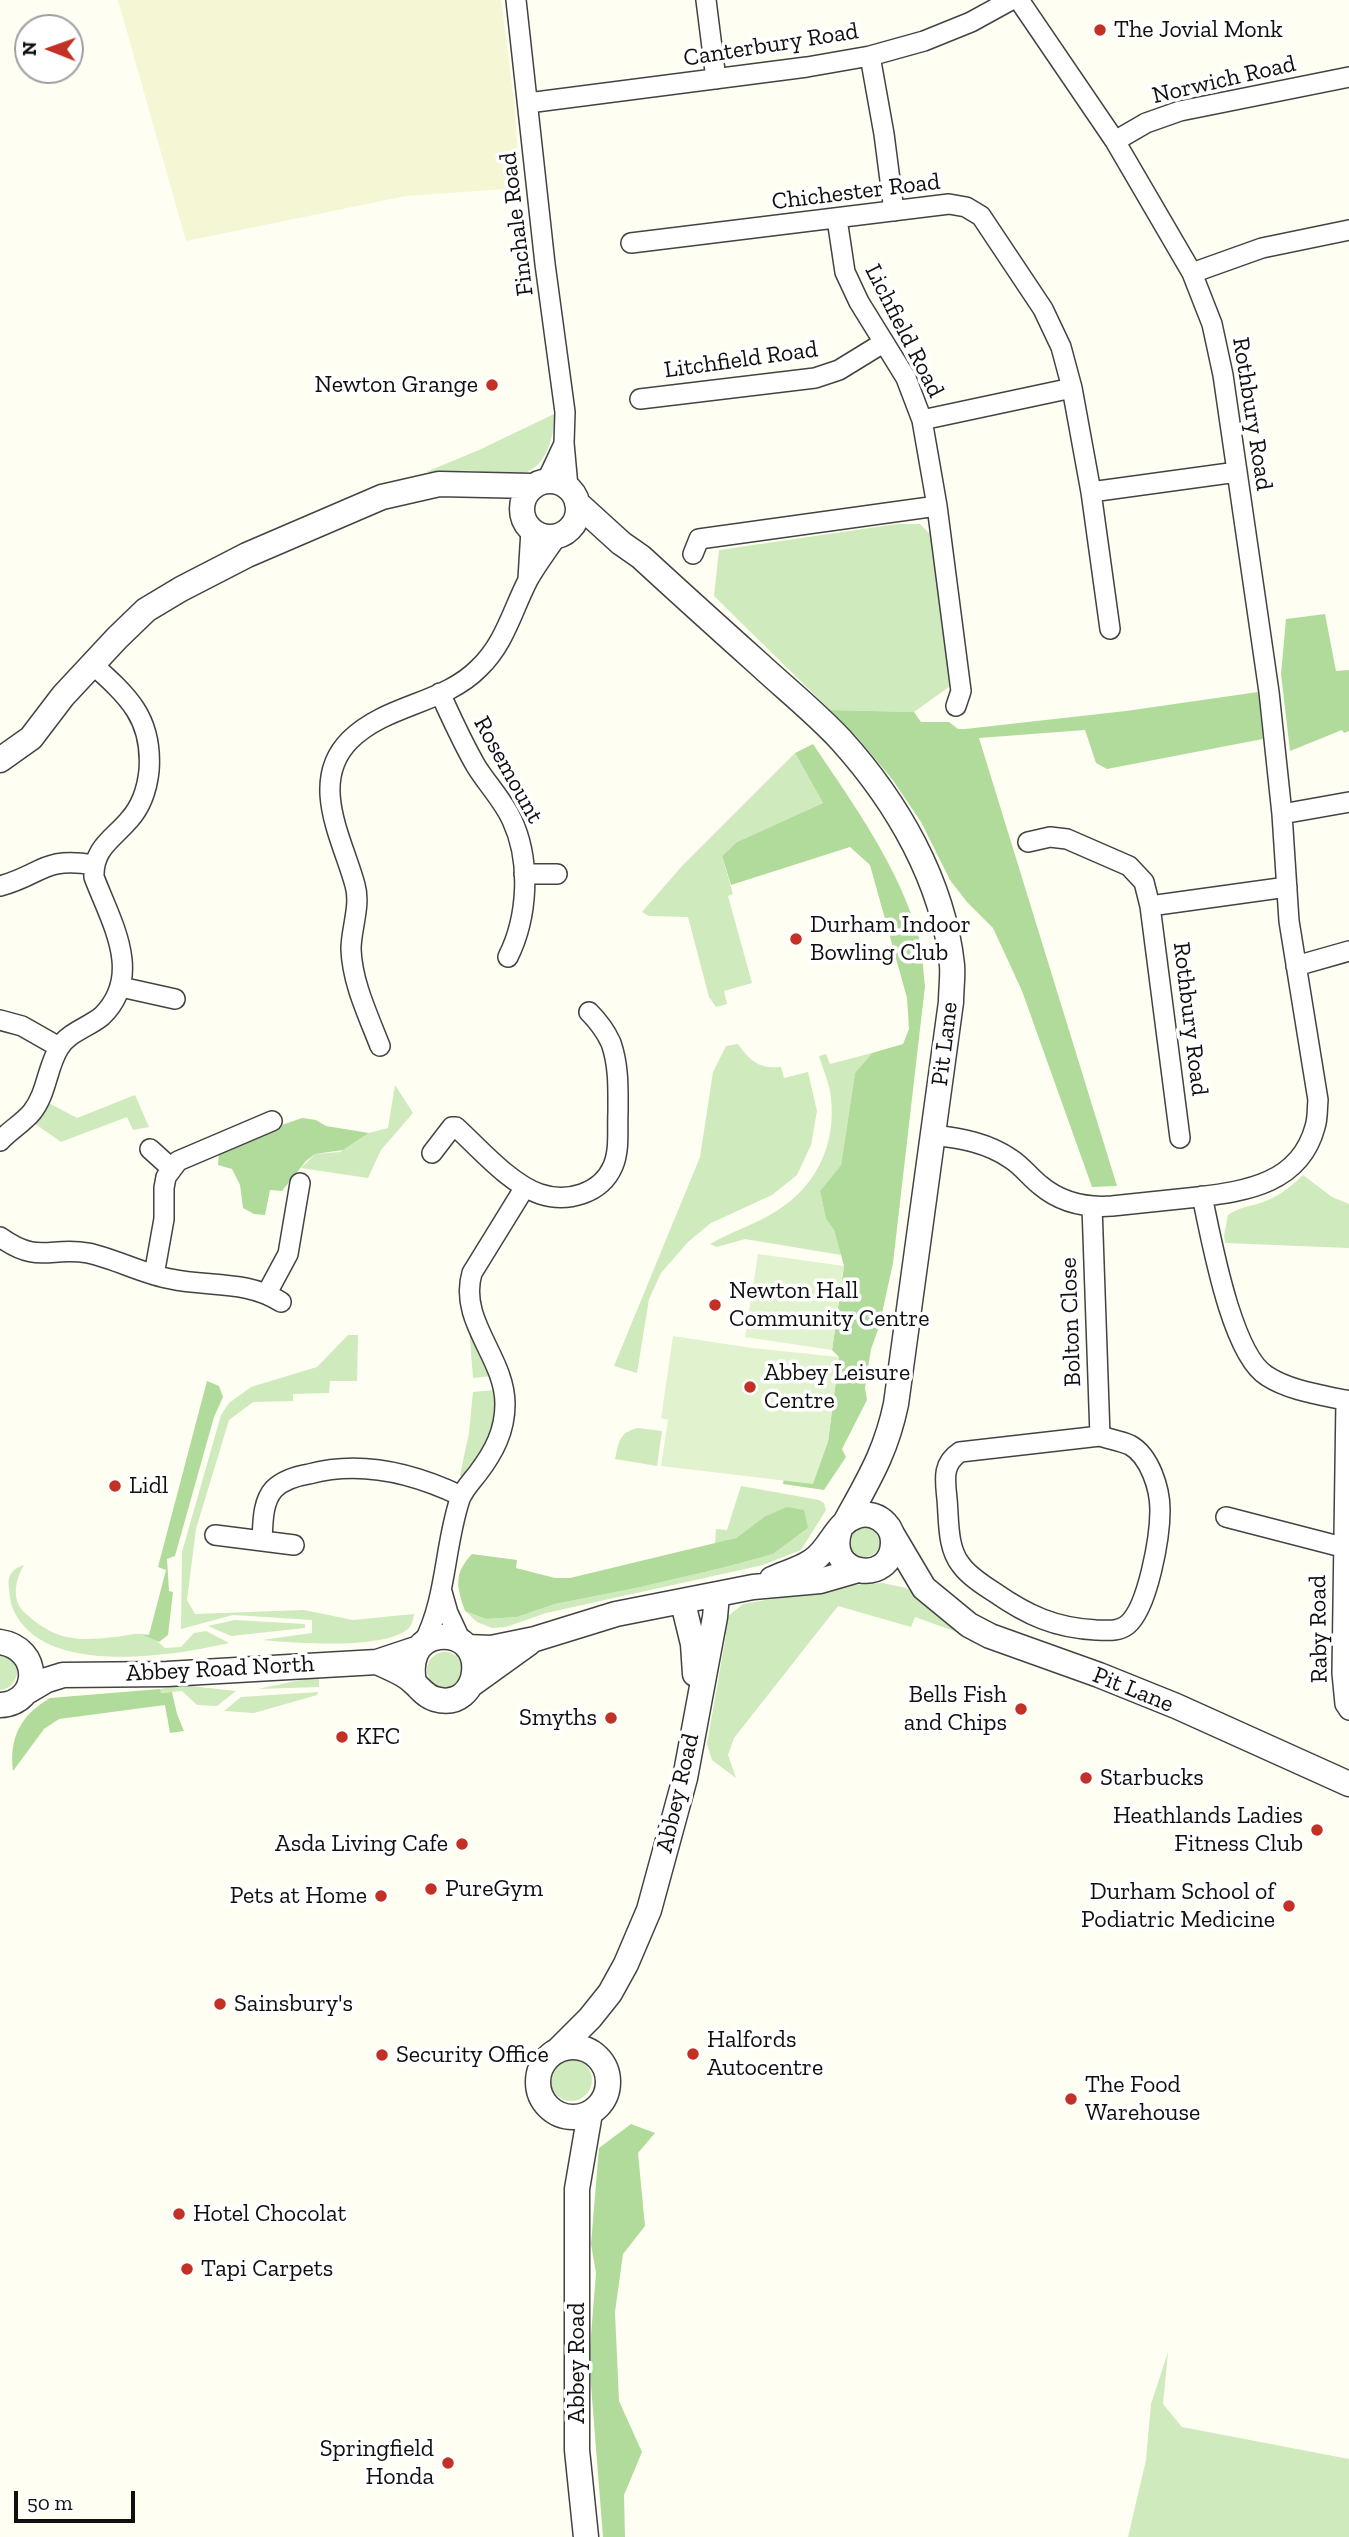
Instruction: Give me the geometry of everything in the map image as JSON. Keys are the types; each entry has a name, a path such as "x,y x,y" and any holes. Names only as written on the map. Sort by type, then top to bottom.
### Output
{"street":[{"name":"Finchale Road","path":"516,0 545,264 565,412 564,443 556,489"},
{"path":"706,0 716,79"},
{"name":"Canterbury Road","path":"528,103 870,56 924,41 971,22 1011,0"},
{"name":"Rothbury Road","path":"933,1135 988,1145 1013,1160 1049,1192 1073,1203 1112,1206 1249,1190 1273,1180 1291,1168 1305,1149 1315,1128 1318,1100 1289,921 1282,814 1269,692 1223,375 1212,324 1192,272 1115,141 1019,0"},
{"path":"870,56 894,211"},
{"name":"Norwich Road","path":"1115,141 1146,123 1180,111 1349,76"},
{"name":"Chichester Road","path":"631,243 949,204 966,207 981,216 1043,309 1061,347 1072,388 1091,492 1110,629"},
{"name":"Lichfield Road","path":"837,219 845,272 859,302 906,379 922,419 937,506 961,691 956,706"},
{"path":"1192,272 1262,248 1349,230"},
{"name":"Litchfield Road","path":"640,399 815,378 839,370 883,343"},
{"path":"922,419 1072,388"},
{"path":"1091,492 1237,472"},
{"path":"1,759 31,737 91,663 146,610 247,555 382,497 439,484 556,489 578,514 528,580 509,627 493,653 464,681 368,724 348,742 331,776 332,809 355,886 351,949 354,972 380,1046"},
{"path":"478,486 539,535 561,534 621,543"},
{"path":"528,580 527,524 522,500 556,489"},
{"name":"Pit Lane","path":"556,489 641,557 841,740 872,778 918,850 938,896 952,967 951,1002 896,1404 880,1459"},
{"path":"693,554 699,538 937,506"},
{"path":"0,1141 32,1112 41,1097 59,1047 109,1009 121,988 123,953 94,877 94,865 103,845 130,819 148,785 149,737 133,704 122,690 91,663"},
{"name":"Rosemount","path":"440,692 465,746 512,820 521,844 524,874 520,921 516,943 508,957"},
{"path":"1282,814 1349,802"},
{"name":"Rothbury Road","path":"1028,842 1049,837 1067,839 1129,866 1144,881 1150,906 1180,1139"},
{"path":"1,888 41,867 55,863 94,865"},
{"path":"524,874 557,874"},
{"path":"1150,906 1287,887"},
{"path":"1296,966 1349,951"},
{"path":"121,988 175,999"},
{"path":"432,1153 452,1127 456,1127 525,1187 538,1194 555,1198 583,1195 606,1177 614,1165 617,1152 618,1079 610,1041 599,1016"},
{"path":"0,1020 22,1026 59,1047"},
{"path":"154,1275 164,1219 164,1188 171,1168 178,1161 272,1121"},
{"path":"150,1149 171,1168"},
{"path":"0,1237 12,1246 28,1252 47,1255 88,1253 172,1280 243,1287 274,1298 288,1254 300,1183"},
{"path":"525,1187 472,1273 468,1287 471,1310 504,1387 504,1423 488,1460 461,1496 454,1520 442,1592 432,1625 414,1657 411,1668 414,1682 420,1691 432,1699 443,1701 457,1698 472,1684 536,1639"},
{"path":"1202,1196 1236,1331 1250,1359 1265,1376 1297,1389 1347,1401"},
{"name":"Bolton Close","path":"1092,1206 1100,1436"},
{"name":"Raby Road","path":"1347,1401 1342,1547 1342,1672 1345,1704 1349,1710"},
{"path":"1100,1436 1132,1446 1145,1460 1157,1488 1160,1506 1159,1527 1144,1602 1133,1620 1123,1628 1111,1631 1085,1630 1046,1622 1024,1613 983,1585 960,1565 951,1545 945,1472 951,1458 960,1452 1100,1436"},
{"path":"863,1571 850,1567 836,1546 843,1525 880,1459"},
{"path":"421,1646 436,1637 452,1638 465,1645 491,1648 536,1639 616,1614 753,1587 820,1581 884,1564 892,1550 890,1529 881,1498 880,1459"},
{"path":"262,1541 266,1503 274,1489 301,1476 330,1468 354,1466 383,1470 428,1482 461,1496"},
{"path":"753,1587 812,1561 853,1516 872,1515 890,1529"},
{"name":"Raby Road","path":"1226,1517 1342,1547"},
{"name":"Pit Lane","path":"890,1529 924,1588"},
{"path":"215,1535 294,1545"},
{"name":"Pit Lane","path":"863,1571 901,1578 924,1588 969,1625 990,1636 1177,1706 1349,1784"},
{"path":"442,1592 448,1613 475,1667 472,1684"},
{"name":"Abbey Road","path":"557,2050 590,2018 610,1993 626,1964 649,1910 685,1777 717,1595"},
{"name":"Abbey Road","path":"683,1602 695,1655 696,1709"},
{"name":"Abbey Road North","path":"0,1642 14,1645 63,1675"},
{"name":"Abbey Road North","path":"0,1705 17,1701 47,1680 63,1675 167,1674 377,1662 421,1646"},
{"path":"24,1653 31,1670 31,1682 25,1693"},
{"path":"377,1662 414,1682"},
{"name":"Abbey Road","path":"603,2063 600,2028 610,1993"},
{"path":"566,2047 582,2048 603,2063 608,2081 606,2092 598,2106 590,2113 577,2117 557,2113 548,2107 540,2095 540,2068 557,2050 566,2047"},
{"path":"557,2113 566,2135 577,2189"},
{"path":"577,2189 590,2113"},
{"name":"Abbey Road","path":"577,2189 577,2450 586,2537"}],"green space":[{"path":"118,0 501,0 515,109 520,188 406,196 186,241"},
{"path":"554,414 551,440 544,457 539,464 524,473 506,475 469,471 426,472 479,450"},
{"path":"897,524 920,524 930,534 953,684 914,712 830,710 714,596 719,550"},
{"path":"1325,614 1336,671 1349,670 1349,731 1344,733 1342,730 1290,751 1281,674 1286,619"},
{"path":"1258,692 1263,739 1107,769 1096,763 1085,730 979,738 1117,1186 1092,1187 1022,991 993,928 950,880 921,822 892,779 830,710 914,712 921,722 949,722 958,729 965,729 1126,711"},
{"path":"813,744 874,837 900,886 919,938 925,986 893,1263 879,1327 871,1349 865,1388 867,1400 842,1449 846,1457 824,1490 783,1484 789,1448 828,1441 839,1357 832,1350 844,1266 834,1230 826,1219 820,1191 841,1165 855,1073 872,1053 903,1044 909,1029 907,998 870,865 850,847 731,885 722,856 737,842 823,803 795,753"},
{"path":"795,753 823,803 737,842 722,856 733,894 728,896 752,983 724,991 727,1004 716,1007 709,997 688,917 649,916 642,912 682,866"},
{"path":"738,1044 756,1063 767,1067 781,1067 784,1078 808,1072 817,1111 811,1145 797,1175 772,1195 711,1223 688,1242 661,1273 649,1299 637,1373 614,1366 700,1157 713,1072 726,1046"},
{"path":"872,1053 855,1073 841,1165 820,1191 826,1219 834,1230 841,1255 745,1239 717,1247 710,1244 778,1210 792,1200 813,1176 827,1147 832,1115 829,1088 819,1056 826,1054 830,1064"},
{"path":"395,1085 413,1113 381,1150 368,1178 301,1168 315,1154 340,1152 369,1133 388,1128"},
{"path":"135,1095 149,1127 133,1130 127,1117 61,1142 34,1123 47,1102 77,1118"},
{"path":"302,1118 316,1120 326,1126 369,1133 343,1150 315,1154 306,1161 282,1191 270,1190 265,1215 254,1214 243,1208 240,1185 232,1169 218,1165 219,1152"},
{"path":"1303,1175 1332,1197 1349,1204 1349,1248 1225,1243 1228,1215 1276,1196"},
{"path":"758,1254 844,1266 832,1350 745,1337"},
{"path":"469,1325 492,1376 473,1378"},
{"path":"348,1335 358,1335 357,1381 330,1381 329,1393 293,1394 293,1401 253,1402 229,1420 196,1529 187,1600 195,1614 304,1610 353,1620 414,1614 410,1626 396,1636 337,1644 262,1640 312,1633 312,1620 233,1615 181,1629 182,1552 221,1415 229,1403 251,1387 317,1367"},
{"name":"Abbey Leisure Centre","path":"673,1336 839,1357 828,1442 813,1484 661,1466 668,1420 661,1418"},
{"path":"207,1381 219,1386 223,1397 214,1417 175,1556 167,1559 169,1591 173,1592 168,1635 159,1642 141,1634 149,1635 166,1570 158,1567"},
{"path":"495,1390 492,1427 484,1447 462,1477 460,1475 469,1433 473,1392"},
{"path":"638,1428 662,1431 657,1466 615,1459 623,1435"},
{"path":"741,1486 819,1500 824,1503 826,1510 801,1550 763,1565 546,1613 506,1627 492,1628 477,1622 465,1611 486,1619 517,1617 555,1604 726,1567 773,1554 808,1528 764,1517 736,1538 715,1544 716,1529 727,1530"},
{"path":"787,1507 804,1510 808,1528 773,1554 726,1567 555,1604 517,1617 486,1619 465,1611 460,1595 459,1574 472,1554 517,1560 516,1568 555,1578 570,1578 736,1538 764,1517"},
{"path":"865,1527 876,1531 880,1542 876,1553 865,1557 854,1553 850,1542 854,1531"},
{"path":"24,1565 16,1588 19,1606 44,1628 54,1633 87,1639 141,1634 154,1639 165,1648 181,1647 194,1633 206,1631 229,1643 176,1653 114,1657 83,1654 56,1647 33,1634 13,1609 9,1577 13,1571"},
{"path":"883,1583 906,1588 973,1638 915,1617 911,1627 838,1606 734,1738 728,1755 736,1778 712,1760 707,1744 726,1635 719,1635 727,1617 743,1604 851,1585"},
{"path":"235,1620 305,1624 305,1628 231,1636 208,1626"},
{"path":"445,1652 458,1657 463,1670 458,1683 445,1688 432,1683 427,1670 432,1657"},
{"path":"0,1654 12,1659 18,1670 12,1684 0,1690"},
{"path":"319,1676 319,1687 258,1689"},
{"path":"182,1685 236,1691 217,1706 197,1705 182,1691 160,1693 160,1689"},
{"path":"160,1689 161,1693 172,1692 184,1731 170,1733 165,1705 59,1719 44,1729 13,1771 13,1748 19,1728 31,1712 50,1698"},
{"path":"318,1692 317,1695 254,1713 224,1711 241,1697"},
{"path":"571,2059 586,2065 592,2080 586,2095 571,2101 556,2095 550,2080 556,2065"},
{"path":"631,2124 655,2133 638,2153 645,2226 623,2254 615,2312 619,2401 642,2452 624,2495 625,2537 603,2537 589,2360 596,2273 591,2244 599,2148"},
{"path":"1168,2352 1163,2404 1182,2427 1349,2459 1349,2537 1128,2537 1146,2460 1151,2404"}],"place":[{"name":"The Jovial Monk","path":"1100,30"},
{"name":"Newton Grange","path":"492,385"},
{"name":"Durham Indoor Bowling Club","path":"796,939"},
{"name":"Newton Hall Community Centre","path":"715,1305"},
{"name":"Abbey Leisure Centre","path":"750,1387"},
{"name":"Lidl","path":"115,1486"},
{"name":"Bells Fish and Chips","path":"1021,1709"},
{"name":"Smyths","path":"611,1718"},
{"name":"KFC","path":"342,1737"},
{"name":"Starbucks","path":"1086,1778"},
{"name":"Heathlands Ladies Fitness Club","path":"1317,1830"},
{"name":"Asda Living Cafe","path":"462,1844"},
{"name":"PureGym","path":"431,1889"},
{"name":"Pets at Home","path":"381,1896"},
{"name":"Durham School of Podiatric Medicine","path":"1289,1906"},
{"name":"Sainsbury's","path":"220,2004"},
{"name":"Halfords Autocentre","path":"693,2054"},
{"name":"Security Office","path":"382,2055"},
{"name":"The Food Warehouse","path":"1071,2099"},
{"name":"Hotel Chocolat","path":"179,2214"},
{"name":"Tapi Carpets","path":"187,2269"},
{"name":"Springfield Honda","path":"448,2463"}]}
